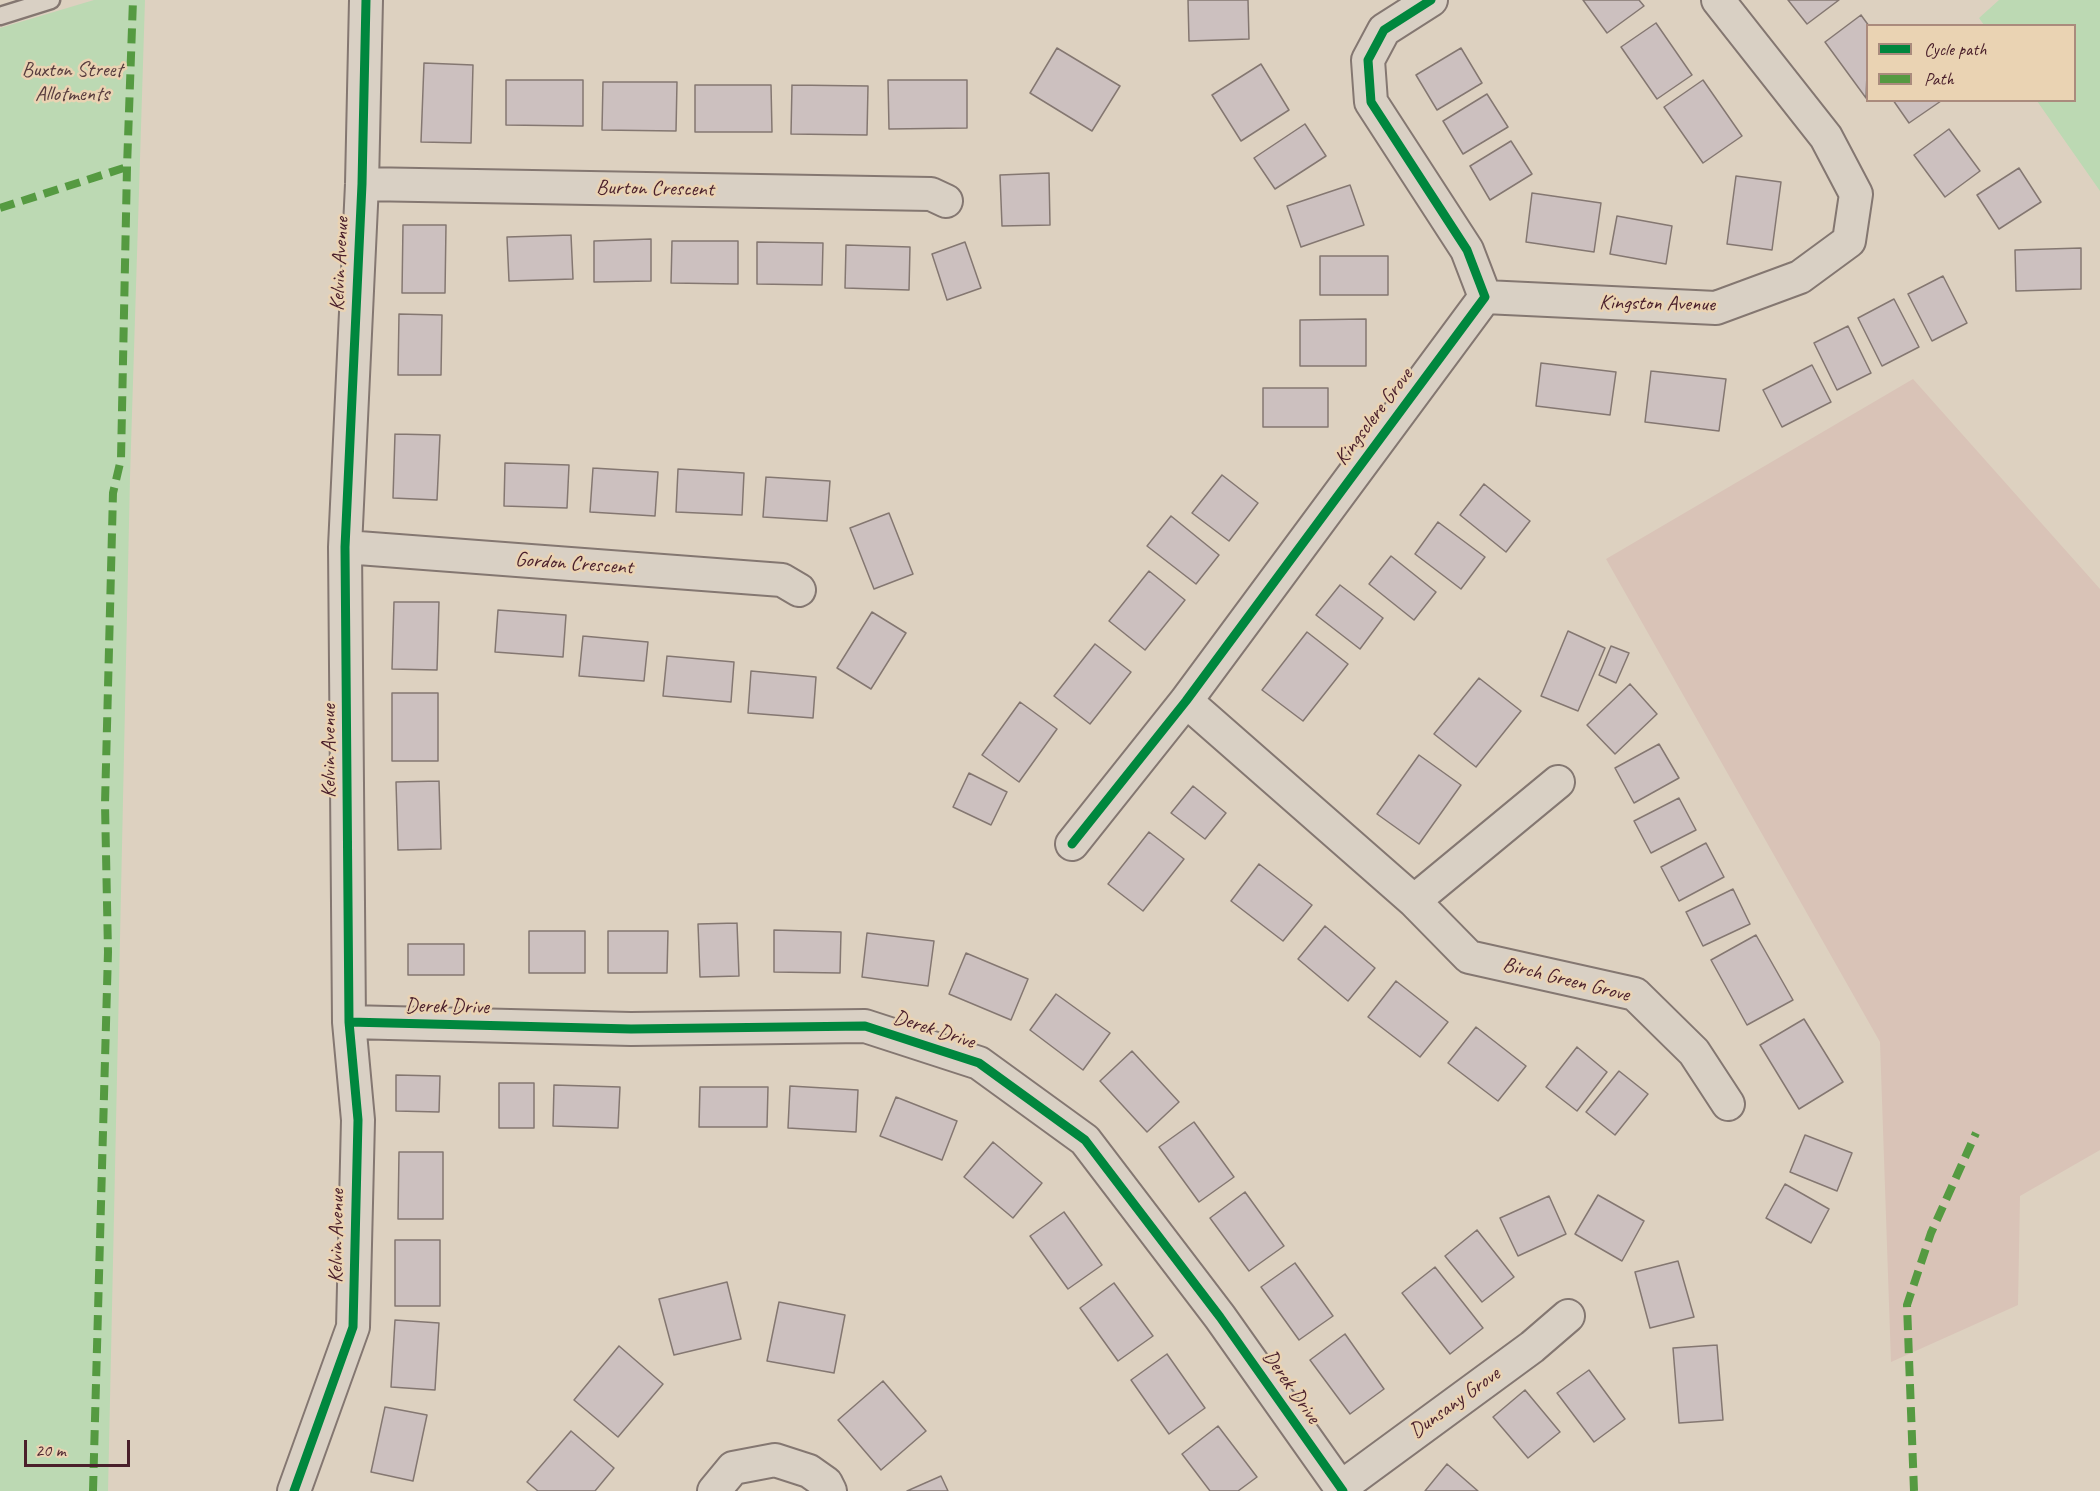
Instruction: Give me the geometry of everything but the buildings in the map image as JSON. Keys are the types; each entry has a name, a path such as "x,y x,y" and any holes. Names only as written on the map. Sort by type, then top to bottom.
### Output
{"street":[{"name":"Kelvin Avenue","path":"294,1491 353,1327 358,1120 349,1022 345,547 362,184 366,0"},
{"path":"1431,0 1384,30 1368,60 1371,102 1467,250 1485,297"},
{"name":"Kingston Avenue","path":"1485,297 1716,308 1800,277 1849,241 1856,194 1826,137 1718,0"},
{"name":"Burton Crescent","path":"362,184 931,194 946,201"},
{"name":"Kingsclere Grove","path":"1072,844 1186,700 1485,297"},
{"name":"Gordon Crescent","path":"345,547 782,580 799,590"},
{"name":"Birch Green Grove","path":"1186,700 1413,901 1469,957 1635,994 1694,1052 1728,1104"},
{"path":"1413,901 1558,782"},
{"name":"Derek Drive","path":"349,1022 631,1029 865,1026 979,1063 1085,1140 1220,1317 1341,1489"},
{"name":"Dunsany Grove","path":"1341,1489 1532,1347 1568,1316"},
{"path":"714,1491 733,1468 775,1460 809,1472 826,1483 830,1491"}],"lane":[{"path":"0,16 51,0"}],"shaded area":[{"path":"1913,379 2100,589 2100,1150 2020,1196 2018,1305 1891,1362 1880,1042 1606,559"}],"green space":[{"name":"Buxton Street Allotments","path":"94,0 145,0 130,477 108,1491 0,1491 0,28"},
{"path":"1999,0 2100,0 2100,191 2038,102 2076,102 2076,24 1983,24 1979,18"}],"marked path":[{"path":"93,1491 108,952 105,804 113,493 121,459 133,0"},
{"path":"0,208 127,167"},
{"path":"1914,1491 1907,1305 1931,1233 1976,1133"}],"cycle path":[{"path":"294,1491 353,1327 358,1120 349,1022 345,547 362,184 366,0"},
{"path":"1072,844 1186,701 1485,297 1467,250 1371,102 1368,60 1384,30 1431,0"},
{"path":"349,1022 631,1029 865,1026 979,1063 1085,1140 1220,1317 1343,1491"}]}
